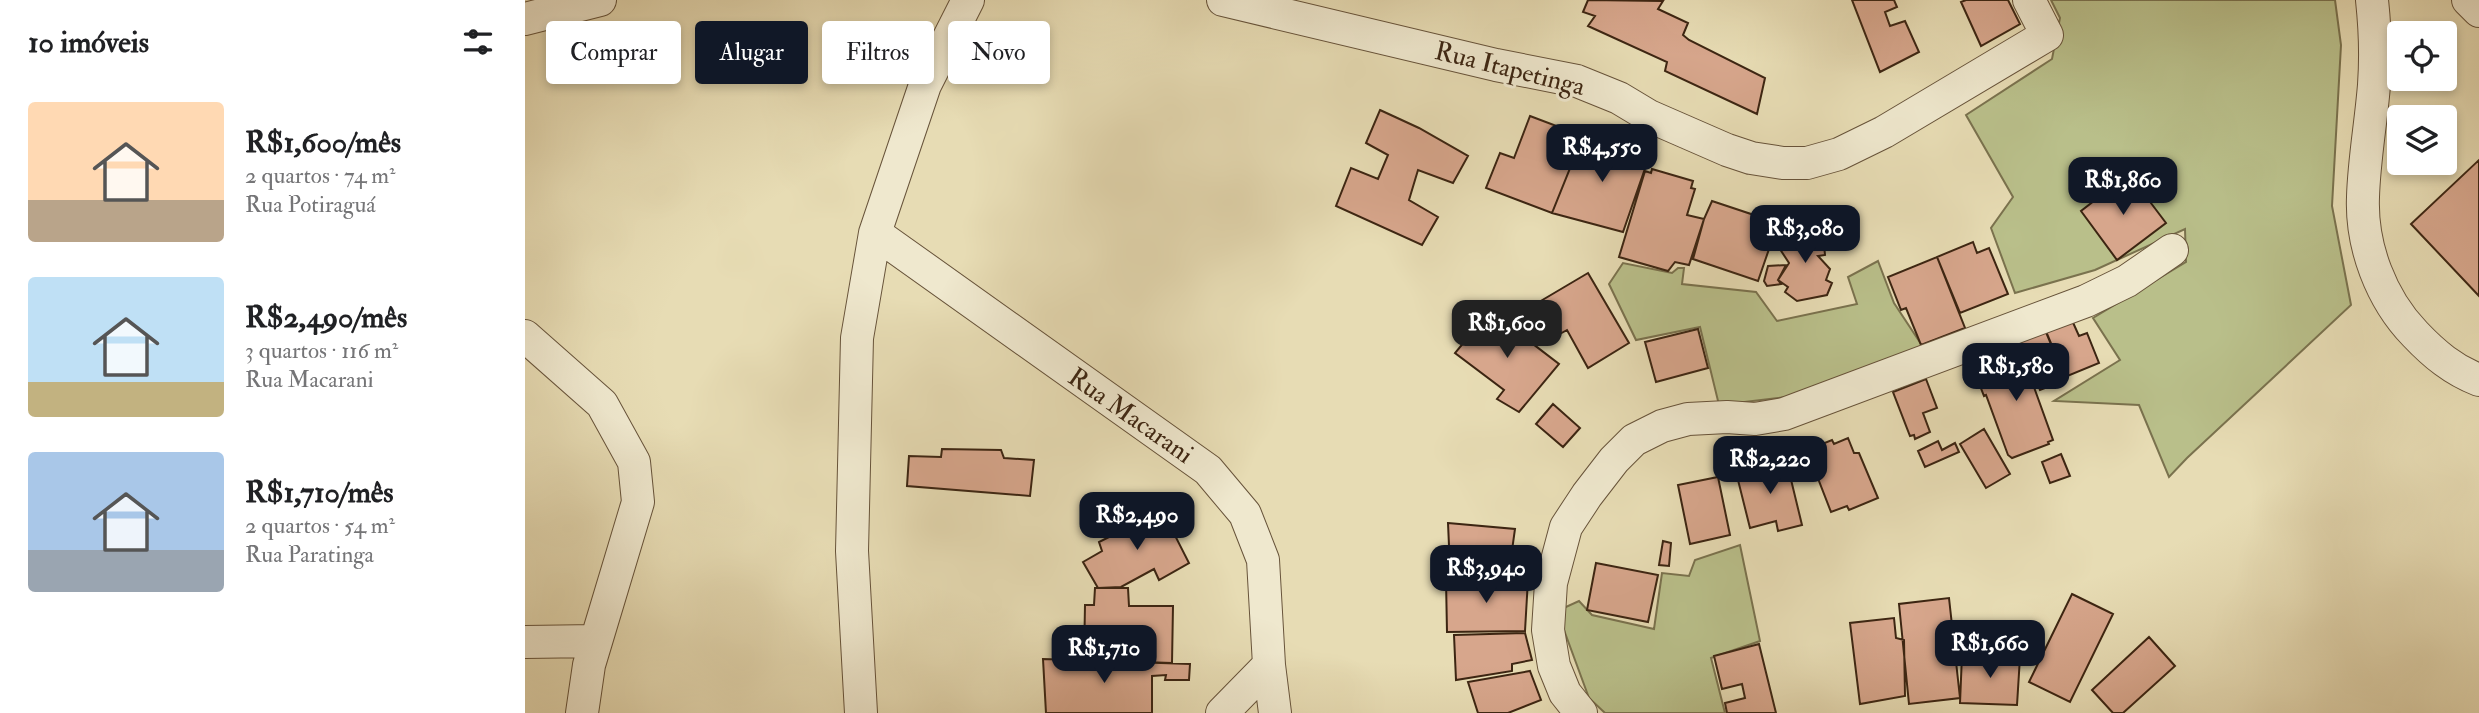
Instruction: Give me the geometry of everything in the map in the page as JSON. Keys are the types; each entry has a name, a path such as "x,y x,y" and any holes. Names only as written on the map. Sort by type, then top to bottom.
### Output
{"street":[{"path":"525,19 600,0"},
{"path":"861,713 852,551 857,338 875,233 925,85 968,0"},
{"name":"Rua Itapetinga","path":"1223,0 1496,65 1577,81 1619,97 1649,116 1727,150 1751,158 1783,163 1807,163 1839,154 1884,132 2047,35 2029,0"},
{"path":"2372,0 2375,22 2375,83 2363,199 2367,243 2379,281 2400,318 2431,350 2459,372 2479,380"},
{"path":"2468,0 2479,11"},
{"name":"Rua Macarani","path":"875,233 1208,470 1245,514 1263,560 1269,665 1275,713"},
{"path":"1581,713 1565,693 1554,666 1548,630 1551,583 1566,527 1614,460 1634,440 1662,426 1688,419 1755,419 1784,414 2086,301 2127,281 2172,250"},
{"path":"525,337 602,404 634,462 638,502 589,664 582,713"},
{"path":"525,642 596,641"},
{"path":"1222,713 1269,665"}],"green space":[{"path":"2051,0 2335,0 2341,45 2332,206 2351,305 2169,477 2139,405 2054,401 2120,360 2093,318 2186,262 2185,229 2095,270 2015,293 1991,228 2013,197 1966,115 2052,59 2060,18"},
{"path":"1878,261 1894,303 1925,350 1804,395 1719,405 1700,327 1636,340 1609,284 1623,263 1672,273 1678,268 1684,268 1682,284 1756,292 1777,321 1857,304 1848,277"},
{"path":"1740,545 1760,641 1711,658 1725,713 1605,713 1589,698 1557,611 1579,601 1592,615 1654,629 1662,573 1689,576 1695,560"}],"building":[{"path":"1588,0 1663,1 1658,9 1688,23 1683,35 1689,40 1765,78 1757,114 1665,71 1667,62 1588,26 1595,16 1583,12"},
{"path":"1852,0 1894,0 1897,7 1885,12 1890,26 1905,21 1919,52 1880,72"},
{"path":"2008,0 2020,24 1981,46 1961,2"},
{"path":"1380,110 1419,128 1468,156 1453,183 1418,170 1409,200 1438,217 1422,245 1336,206 1351,168 1378,179 1388,155 1366,143"},
{"path":"1530,116 1583,136 1552,213 1486,188 1500,153 1514,158"},
{"path":"1583,136 1650,154 1623,232 1552,213"},
{"path":"2479,160 2479,296 2411,224"},
{"path":"1652,169 1693,181 1691,188 1695,189 1687,215 1704,219 1689,265 1675,262 1668,271 1619,257 1645,171 1651,173"},
{"path":"2129,174 2166,223 2117,260 2081,211"},
{"path":"1712,201 1778,223 1758,281 1693,259"},
{"path":"1804,228 1823,235 1825,255 1818,256 1830,269 1826,280 1832,283 1827,295 1797,301 1785,292 1788,287 1778,280 1789,263 1776,243 1792,232"},
{"path":"1973,242 1977,253 1989,248 2008,294 1960,313 1937,257"},
{"path":"1937,257 1965,328 1921,345 1906,308 1901,310 1888,277"},
{"path":"1786,265 1778,280 1781,284 1767,286 1764,281 1768,266"},
{"path":"1588,273 1629,343 1588,368 1567,330 1558,335 1539,302"},
{"path":"1490,311 1559,364 1519,412 1497,399 1504,390 1455,353"},
{"path":"2071,318 2079,336 2087,333 2099,363 2065,377 2045,329"},
{"path":"2043,325 2066,380 2040,390 2018,336"},
{"path":"1698,329 1708,368 1656,382 1645,342"},
{"path":"2017,340 2053,440 2012,458 2008,455 1979,383 1999,376 1990,349"},
{"path":"1926,379 1937,408 1923,413 1930,432 1915,439 1914,435 1910,436 1893,392"},
{"path":"1553,404 1580,428 1563,447 1536,424"},
{"path":"1984,429 2010,474 1986,488 1960,444"},
{"path":"1848,438 1854,453 1859,453 1878,498 1849,510 1847,506 1831,512 1807,450 1832,440 1834,444"},
{"path":"1938,441 1942,450 1955,443 1959,452 1925,467 1918,451"},
{"path":"942,449 1001,450 1004,458 1034,460 1030,496 907,486 909,456 941,457"},
{"path":"2061,454 2070,476 2050,483 2042,462"},
{"path":"1786,459 1802,525 1778,531 1776,521 1750,528 1736,472"},
{"path":"1718,477 1730,535 1690,544 1678,485"},
{"path":"1160,506 1189,563 1159,580 1154,569 1121,587 1098,588 1083,562 1102,551 1099,542 1119,532 1116,527"},
{"path":"1448,523 1515,529 1509,572 1450,568"},
{"path":"1663,541 1671,543 1669,566 1659,565"},
{"path":"1596,563 1658,575 1648,622 1587,610"},
{"path":"1528,579 1525,631 1447,632 1446,580"},
{"path":"1095,588 1128,588 1129,606 1173,606 1172,663 1084,660 1085,605 1094,605"},
{"path":"2072,594 2113,614 2070,702 2029,682"},
{"path":"1949,598 1960,698 1909,704 1899,604"},
{"path":"1894,618 1896,638 1904,640 1905,696 1860,704 1850,623"},
{"path":"1525,633 1532,660 1512,664 1512,671 1456,680 1454,635"},
{"path":"2149,637 2175,666 2123,713 2113,713 2092,690"},
{"path":"1759,644 1776,713 1727,713 1725,703 1745,698 1742,684 1722,689 1714,656"},
{"path":"1962,655 2020,657 2017,705 1960,703"},
{"path":"1043,659 1190,664 1189,680 1165,680 1166,675 1152,676 1152,713 1046,713"},
{"path":"1530,671 1541,700 1508,713 1478,713 1468,682"}]}
